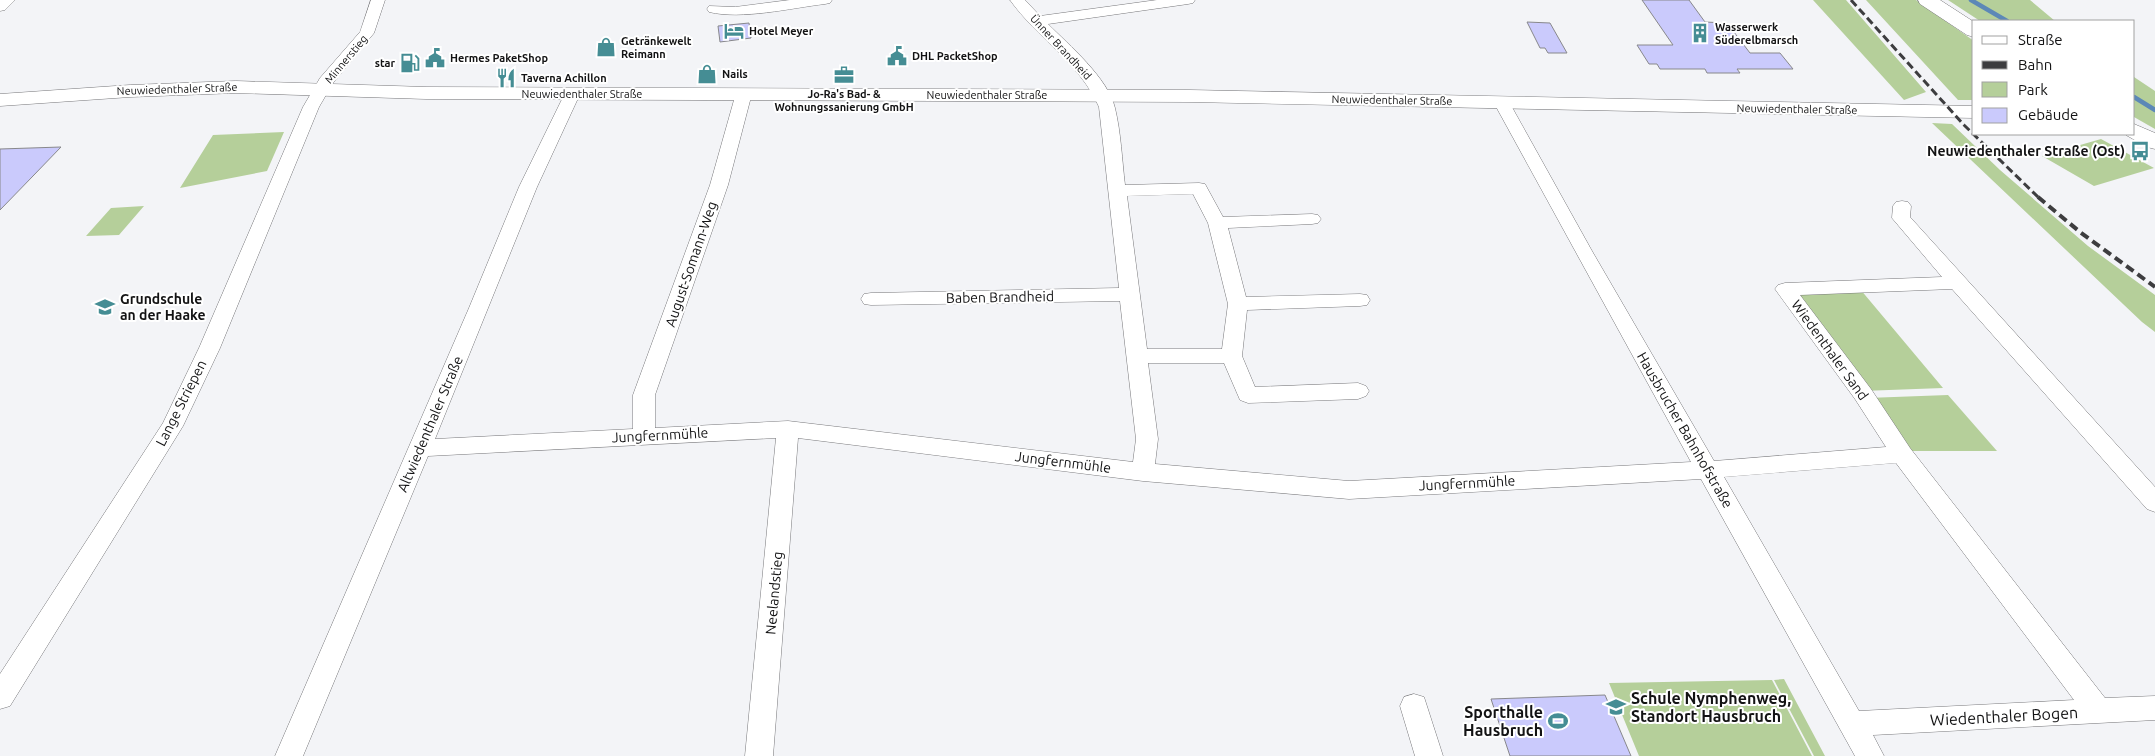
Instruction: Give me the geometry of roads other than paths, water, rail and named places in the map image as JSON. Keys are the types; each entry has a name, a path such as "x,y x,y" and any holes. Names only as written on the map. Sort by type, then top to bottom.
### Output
{"street":[{"path":"0,7 8,0"},
{"name":"Minnerstieg","path":"321,89 368,33 378,0"},
{"path":"714,9 735,11 826,0"},
{"name":"Ünner Brandheid","path":"1017,0 1087,73 1103,95"},
{"path":"1036,21 1188,0"},
{"path":"1927,0 1972,31"},
{"name":"Neuwiedenthaler Straße","path":"0,100 187,88 236,87 426,93 1103,95 1972,112"},
{"name":"Lange Striepen","path":"0,697 172,426 186,400 238,283 303,125 321,89"},
{"name":"August-Somann-Weg","path":"644,436 644,395 700,242 744,93"},
{"name":"Altwiedenthaler Straße","path":"289,756 480,308 528,187 572,94"},
{"path":"1103,95 1107,107 1147,439 1143,472"},
{"name":"Hausbrucher Bahnhofstraße","path":"1502,103 1583,251 1870,756"},
{"path":"2135,131 2155,142"},
{"path":"1117,191 1198,188 1217,223 1238,304 1232,356 1248,395 1358,391"},
{"path":"1902,206 1901,218 2155,503"},
{"path":"1217,223 1312,219"},
{"name":"Wiedenthaler Sand","path":"1957,283 1785,289 1862,394 1902,454 2098,710"},
{"name":"Baben Brandheid","path":"871,299 1130,294"},
{"path":"1238,304 1360,300"},
{"path":"1138,356 1232,356"},
{"name":"Jungfernmühle","path":"419,448 788,429 1143,472 1349,490 1708,470"},
{"name":"Neelandstieg","path":"759,756 788,429"},
{"path":"1708,470 1902,454"},
{"path":"1414,706 1429,756"},
{"name":"Wiedenthaler Bogen","path":"1853,724 2155,708"}],"waterway":[{"path":"1971,0 2005,20"},
{"path":"2135,98 2155,110"}],"railway":[{"path":"1851,0 1972,133"},
{"path":"1974,135 2039,198"},
{"path":"2038,197 2080,232 2155,287"}],"place":[{"name":"Hotel Meyer","path":"734,31"},
{"name":"Wasserwerk Süderelbmarsch","path":"1700,33"},
{"name":"Getränkewelt Reimann","path":"606,47"},
{"name":"DHL PacketShop","path":"897,56"},
{"name":"Hermes PaketShop","path":"435,58"},
{"name":"star","path":"410,63"},
{"name":"Nails","path":"707,74"},
{"name":"Jo-Ra's Bad- & Wohnungssanierung GmbH","path":"844,75"},
{"name":"Taverna Achillon","path":"506,78"},
{"name":"Neuwiedenthaler Straße (Ost)","path":"2140,151"},
{"name":"Grundschule an der Haake","path":"105,307"},
{"name":"Schule Nymphenweg, Standort Hausbruch","path":"1616,707"},
{"name":"Sporthalle Hausbruch","path":"1558,721"}]}
